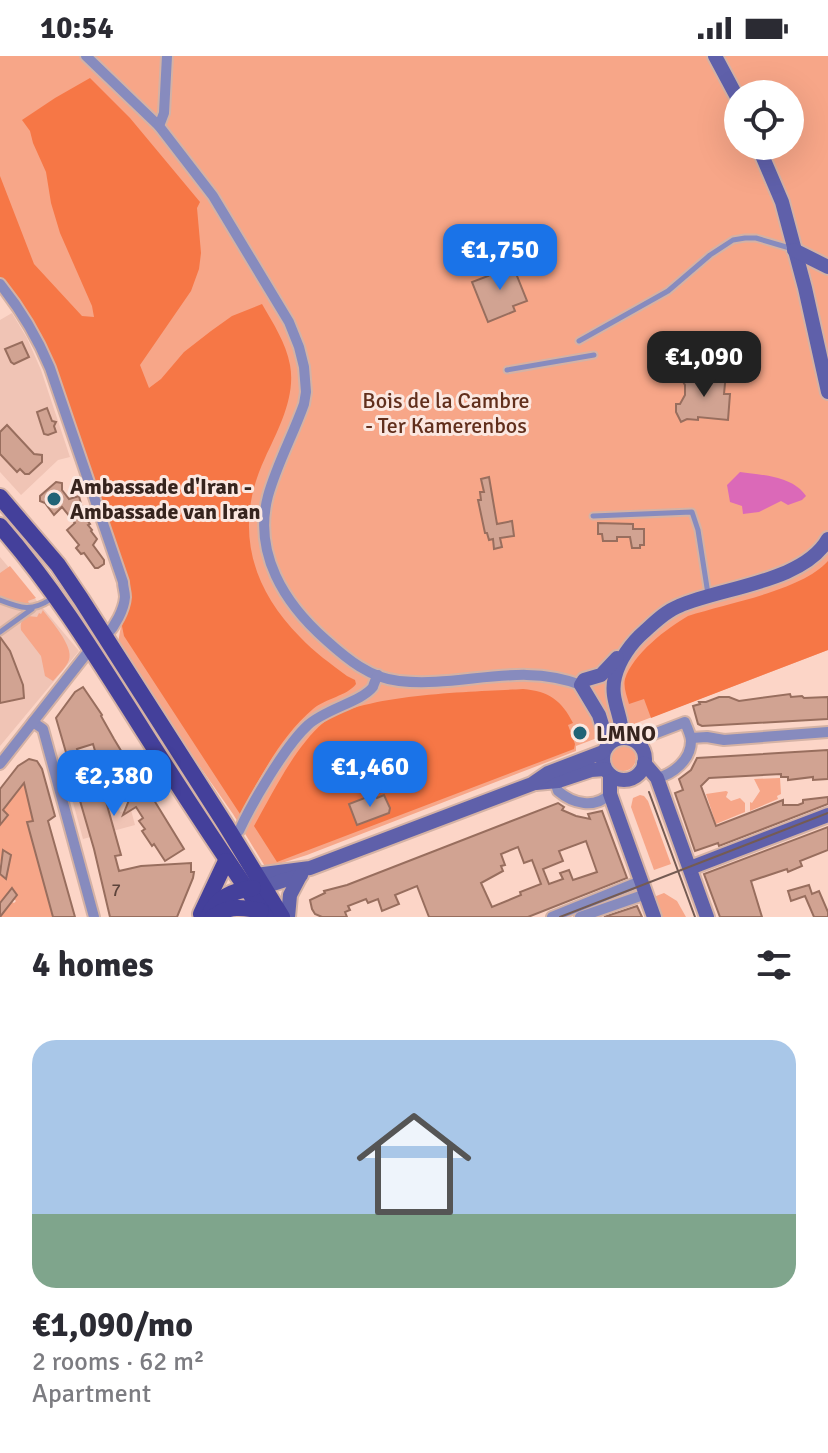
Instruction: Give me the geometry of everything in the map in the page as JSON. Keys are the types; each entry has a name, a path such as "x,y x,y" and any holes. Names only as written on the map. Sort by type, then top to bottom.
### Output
{"main road":[{"path":"715,56 728,80"},
{"path":"764,160 782,202 828,392"},
{"path":"794,250 828,266"},
{"path":"802,277 812,266 828,266"},
{"path":"0,497 58,565 225,824 264,915"},
{"path":"0,526 22,551 91,648 226,861 285,917"},
{"path":"622,737 623,727 613,695 616,673 638,637 672,609 795,569 814,558 828,539"},
{"path":"91,648 100,627"},
{"path":"627,651 601,675 584,680 581,685 599,715 606,748 602,761 610,794 654,917"},
{"path":"217,880 251,882 305,872 532,784 548,773 606,748 615,739 630,738 643,750 642,770 630,779 623,780 607,772 591,770 558,781 532,784"},
{"path":"644,763 657,778 707,917"},
{"path":"690,868 828,815"},
{"path":"200,917 226,861"},
{"path":"285,917 290,895 305,872"},
{"path":"210,917 211,910 221,898 251,882"},
{"path":"210,917 239,907 264,915"}],"street":[{"path":"86,56 159,126 213,196 289,322 299,347 306,392 268,495 264,518 264,541 271,567 296,609 346,657 378,675 399,681 542,675 581,685"},
{"path":"159,126 164,113 167,56"},
{"path":"0,284 36,336 50,368 123,582 125,597 114,628 100,627"},
{"path":"0,764 91,648"},
{"path":"239,831 274,770 305,727 321,714 358,699 372,687 378,675"},
{"path":"33,722 43,729 94,917"},
{"path":"640,745 646,737 685,722 691,743 687,757 679,767 657,778"},
{"path":"691,743 707,737 724,740 827,733"},
{"path":"558,781 558,791 577,802 596,802 610,794"},
{"path":"552,917 644,888"},
{"path":"580,917 644,888"}],"lane":[{"path":"579,341 668,291 733,240 756,238 794,250"},
{"path":"507,370 594,355"},
{"path":"593,516 692,512 698,530 708,595"},
{"path":"0,600 24,609 55,596"},
{"path":"0,632 37,606"}],"shaded area":[{"path":"90,78 130,118 200,202 197,208 201,253 199,269 191,291 140,365 149,388 184,352 211,331 232,316 262,304 279,333 291,377 285,413 265,458 250,507 252,553 258,575 283,617 311,648 355,680 356,684 318,705 290,732 240,814 124,636 122,626 128,601 127,582 54,365 41,334 0,280 0,176 34,264 82,316 94,317 60,233 46,172 30,131 22,120"},
{"path":"12,313 41,370 70,457 58,460 21,495 0,472 0,320"},
{"path":"740,472 785,480 806,496 788,505 781,501 759,512 743,514 742,506 730,502 727,485"},
{"path":"0,557 79,651 0,746"},
{"path":"828,561 828,650 651,718 644,699 629,704 624,685 629,670 643,651 670,627 688,616 782,588 816,571"},
{"path":"523,689 554,698 564,709 573,723 568,725 574,749 277,862 254,826 303,745 323,723 340,713 363,705 418,696"},
{"path":"107,774 109,781 112,781 120,812 131,810 135,825 83,839 68,784"}],"green space":[{"name":"Bois de la Cambre - Ter Kamerenbos","path":"0,56 828,56 828,650 576,746 576,751 266,868 233,814 117,648 125,604 53,366 0,282"},
{"path":"10,566 36,598 28,601 30,605 11,602 0,596 0,573"},
{"path":"43,610 61,634 70,654 66,666 53,681 45,676 41,656 21,630 24,619 37,617"},
{"path":"623,745 632,749 636,758 632,767 623,771 614,767 610,758 614,749"},
{"path":"28,778 33,821 28,823 53,917 0,917 16,901 17,895 12,888 0,903 0,875 6,879 11,854 3,851 0,865 0,824 8,815 3,811 9,802 7,800 13,798"},
{"path":"780,778 781,794 777,796 778,799 750,811 750,802 760,791 754,779"},
{"path":"726,791 726,797 731,801 740,798 745,803 745,812 716,824 706,794"},
{"path":"640,795 648,801 671,864 654,870 631,807 633,798"},
{"path":"664,893 677,901 686,917 660,917 651,898"}],"building":[{"path":"511,261 527,301 513,306 515,311 488,322 472,282"},
{"path":"22,342 29,357 14,364 5,349"},
{"path":"726,373 724,394 730,394 728,420 698,417 698,420 681,422 676,404 680,404 685,395 682,380"},
{"path":"47,408 52,421 56,422 56,432 48,435 44,434 37,412"},
{"path":"7,425 34,454 42,455 42,462 29,474 20,469 17,472 0,454 0,432"},
{"path":"489,477 497,524 512,521 514,536 500,538 502,547 494,549 493,539 489,540 485,533 478,500 481,500 480,492 484,492 481,479"},
{"path":"56,482 62,483 62,490 69,499 79,496 84,516 97,539 93,545 104,560 98,568 76,548 79,545 67,530 75,523 62,507 54,515 40,501 40,496"},
{"path":"598,523 633,524 633,529 644,529 644,545 632,548 630,537 603,541 602,534 598,534"},
{"path":"0,637 10,651 23,685 24,698 0,703"},
{"path":"83,687 102,715 129,769 121,782 117,776 100,780 121,855 115,856 119,871 141,866 191,863 193,878 177,917 110,917 56,718 75,692","holes":["93,744 98,761 82,766 77,749"]},
{"path":"790,694 791,697 828,697 828,719 702,726 698,724 693,706 719,697 739,701"},
{"path":"828,750 828,779 788,780 781,774 709,778 701,786 716,826 783,800 783,805 798,805 803,800 828,797 828,804 719,846 718,843 695,851 675,793 683,790 679,779 691,770 697,758"},
{"path":"29,759 37,761 42,769 55,816 48,821 75,917 53,917 27,822 33,821 24,783 3,810 8,815 0,825 0,789 18,766"},
{"path":"140,778 184,849 165,861 142,831 145,829 139,821 143,818 136,807 123,815 129,800 122,788"},
{"path":"375,794 377,798 384,795 389,813 357,825 349,804"},
{"path":"558,803 564,807 562,810 590,819 588,814 602,811 627,878 528,917 429,917 417,886 395,895 399,904 382,911 378,899 368,903 366,899 348,906 350,910 345,912 347,917 315,914 310,900 324,891 347,885","holes":["586,841 597,872 573,880 569,870 560,873 563,879 549,884 543,869 563,861 559,851","518,847 524,863 532,860 541,884 492,907 481,883 503,871 501,866 505,865 501,854"]},
{"path":"828,827 828,850 800,861 802,866 788,872 787,869 751,881 762,917 720,917 704,874"},
{"path":"3,850 11,855 6,879 0,874"},
{"path":"809,885 812,894 819,891 828,917 814,917 805,896 791,901 788,891"},
{"path":"12,888 17,895 0,917 0,903"},
{"path":"637,906 642,917 604,917"}],"tram line":[{"path":"649,792 695,917"},
{"path":"560,917 828,813"}],"place":[{"name":"Ambassade d'Iran - Ambassade van Iran","path":"54,499"},
{"name":"LMNO","path":"580,733"}]}
